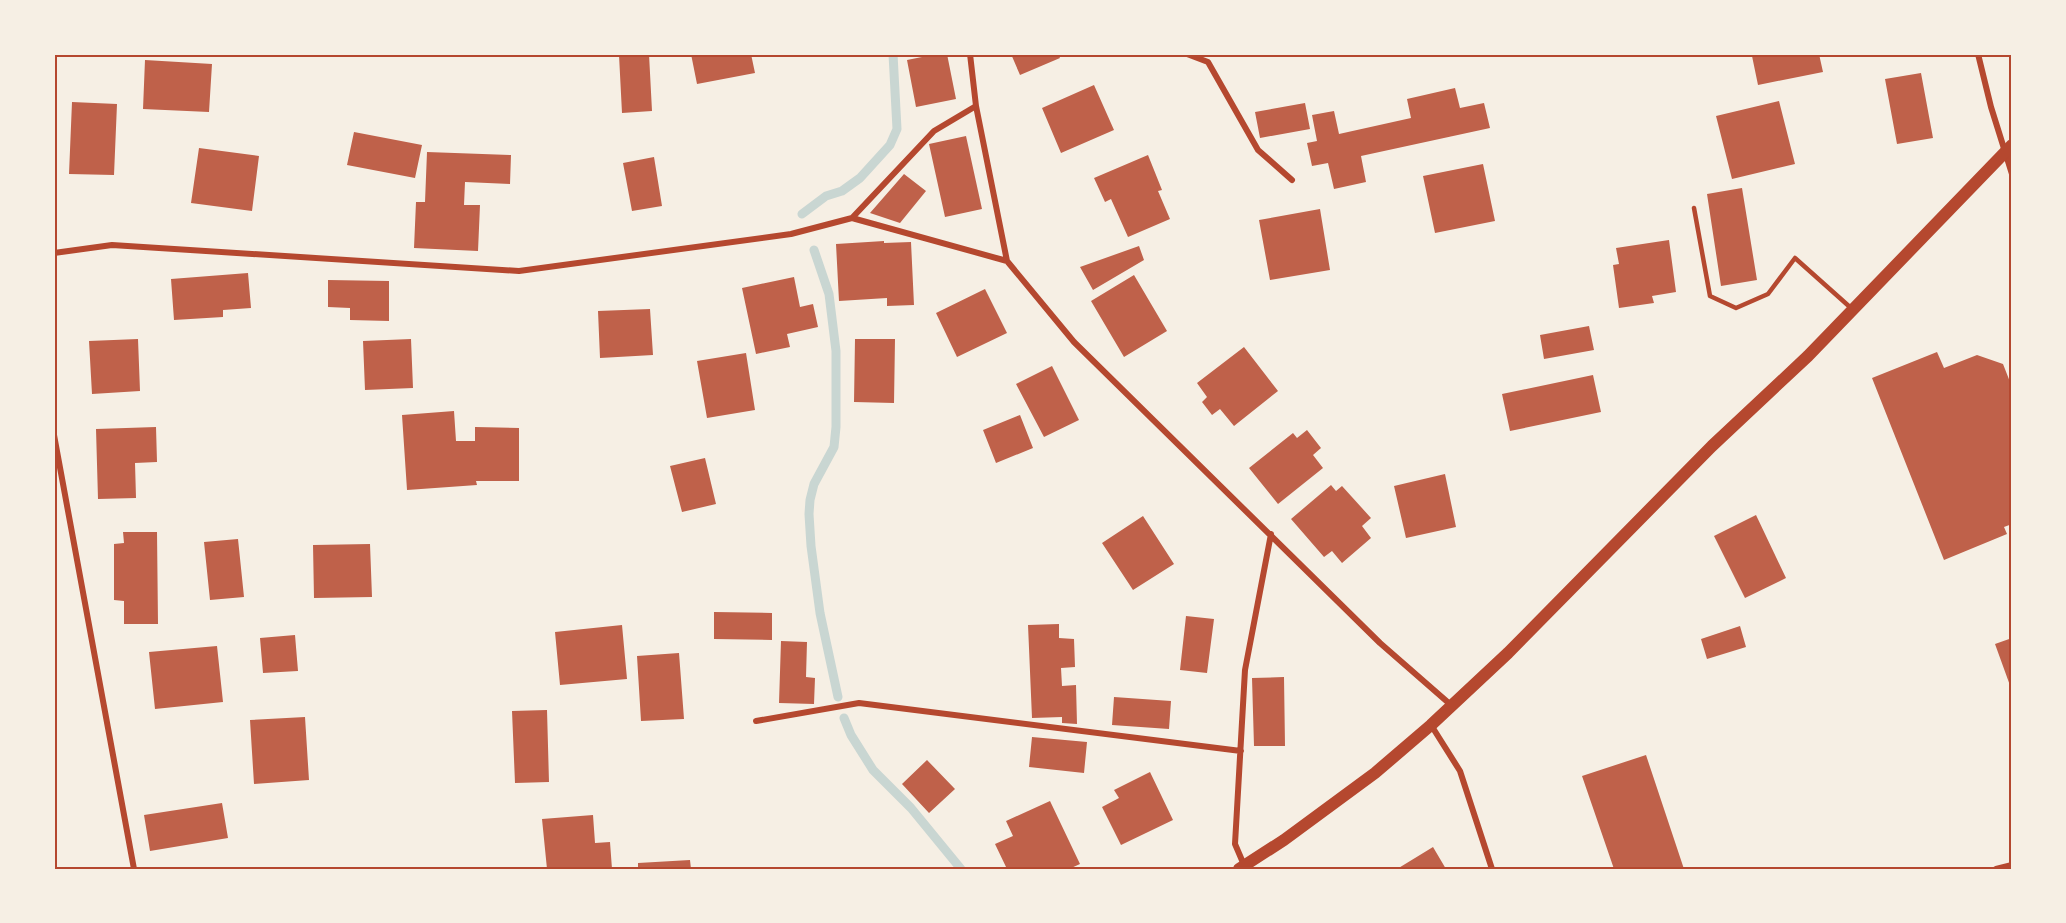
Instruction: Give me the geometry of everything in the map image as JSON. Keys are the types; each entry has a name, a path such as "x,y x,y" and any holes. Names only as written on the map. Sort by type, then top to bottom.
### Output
{"main road":[{"path":"1242,867 1351,792 1452,706 1539,623 1712,446 1808,356 2008,148"}],"street":[{"path":"970,54 976,106 1007,261 1074,342 1380,643 1452,706"},
{"path":"1187,54 1208,63 1258,150 1292,180"},
{"path":"1978,54 2008,148 2012,174"},
{"path":"852,218 934,131 976,106"},
{"path":"54,253 112,245 519,271 791,234 852,218 1007,261"},
{"path":"54,435 134,869"},
{"path":"1242,867 1235,844 1245,670 1271,534"},
{"path":"756,721 859,703 1241,751"},
{"path":"1431,725 1460,771 1492,869"},
{"path":"1996,869 2012,865"}],"lane":[{"path":"1694,208 1710,296 1736,308 1768,294 1795,258 1853,310"}],"building":[{"path":"649,54 652,111 622,113 619,55"},
{"path":"691,54 751,54 755,73 697,84"},
{"path":"921,54 947,54 956,99 916,107 907,60 922,57"},
{"path":"1011,54 1058,54 1060,58 1020,75"},
{"path":"1819,54 1823,72 1758,85 1752,56"},
{"path":"145,60 212,64 209,112 143,109"},
{"path":"1921,73 1933,138 1897,144 1885,79"},
{"path":"1094,85 1114,130 1061,153 1042,108"},
{"path":"1455,88 1460,108 1484,103 1490,128 1361,156 1366,182 1334,189 1328,163 1312,166 1307,143 1317,141 1312,115 1334,111 1339,134 1411,118 1407,99"},
{"path":"1779,101 1795,164 1732,179 1716,116"},
{"path":"72,102 117,104 114,175 69,174"},
{"path":"1305,103 1310,129 1260,138 1255,112"},
{"path":"354,132 422,145 415,178 347,165"},
{"path":"966,136 982,209 945,217 929,144"},
{"path":"199,148 259,156 252,211 191,203"},
{"path":"427,152 511,155 510,184 465,182 464,205 480,205 478,251 414,248 416,202 425,202"},
{"path":"1148,155 1162,190 1158,191 1170,219 1128,237 1111,199 1105,202 1094,178"},
{"path":"654,157 662,206 632,211 623,163"},
{"path":"1483,164 1495,221 1435,233 1423,176"},
{"path":"904,174 926,191 900,223 870,213"},
{"path":"1742,188 1757,280 1721,286 1707,194"},
{"path":"1320,209 1330,270 1270,280 1259,220"},
{"path":"1669,240 1676,292 1652,296 1654,303 1619,308 1613,265 1619,264 1616,248"},
{"path":"884,241 884,243 911,242 914,305 887,306 887,298 839,301 836,244"},
{"path":"1139,246 1144,260 1093,290 1080,267"},
{"path":"248,273 251,308 223,310 223,317 174,320 171,279"},
{"path":"1134,275 1167,331 1124,357 1091,301"},
{"path":"794,277 800,307 813,304 818,327 787,334 790,347 756,354 742,288"},
{"path":"328,280 389,281 389,321 350,320 350,308 328,307"},
{"path":"985,289 1007,333 957,357 936,313"},
{"path":"650,309 653,355 600,358 598,311"},
{"path":"1589,326 1594,350 1544,359 1540,335"},
{"path":"138,339 140,391 92,394 89,341"},
{"path":"411,339 413,388 365,390 363,341"},
{"path":"855,339 895,339 894,403 854,402"},
{"path":"1244,347 1278,391 1234,426 1220,409 1212,415 1202,402 1207,397 1197,383"},
{"path":"1937,352 1944,368 1977,355 2003,364 2012,387 2012,524 2004,527 2007,534 1944,560 1872,378"},
{"path":"746,353 755,410 707,418 697,361"},
{"path":"1052,366 1079,420 1044,437 1016,384"},
{"path":"1593,375 1601,412 1510,431 1502,394"},
{"path":"454,411 456,441 475,441 475,427 519,428 519,481 476,481 477,485 407,490 402,415"},
{"path":"1020,415 1033,448 996,463 983,430"},
{"path":"156,427 157,462 135,463 136,498 98,499 96,429"},
{"path":"1307,430 1321,448 1313,455 1323,468 1278,504 1249,468 1293,433 1297,438"},
{"path":"705,458 716,504 682,512 670,466"},
{"path":"1445,474 1456,527 1406,538 1394,486"},
{"path":"1331,485 1336,491 1342,486 1371,518 1362,526 1371,538 1342,563 1332,551 1324,557 1291,519"},
{"path":"1756,515 1786,578 1745,598 1714,536"},
{"path":"1143,516 1174,564 1133,590 1102,543"},
{"path":"123,532 157,532 158,624 124,624 124,601 114,600 114,544 124,543"},
{"path":"238,539 244,597 210,600 204,542"},
{"path":"370,544 372,597 314,598 313,545"},
{"path":"714,612 772,613 772,640 714,639"},
{"path":"1186,616 1214,619 1207,673 1180,670"},
{"path":"1059,624 1059,638 1074,639 1075,667 1061,668 1062,686 1076,685 1077,724 1062,723 1062,717 1032,718 1028,625"},
{"path":"622,625 627,679 560,685 555,632"},
{"path":"1740,626 1746,647 1707,659 1701,639"},
{"path":"295,635 298,671 263,673 260,638"},
{"path":"2012,638 2012,691 1995,644"},
{"path":"781,641 807,642 806,677 815,678 814,704 779,703"},
{"path":"217,646 223,702 155,709 149,652"},
{"path":"679,653 684,719 641,721 637,656"},
{"path":"1284,677 1285,746 1254,746 1252,678"},
{"path":"1114,697 1171,701 1169,729 1112,725"},
{"path":"547,710 549,782 515,783 512,711"},
{"path":"305,717 309,780 254,784 250,720"},
{"path":"1032,737 1087,742 1084,773 1029,767"},
{"path":"1646,755 1684,869 1614,869 1582,776"},
{"path":"927,760 955,789 929,813 902,784"},
{"path":"1150,772 1173,820 1121,845 1102,807 1119,798 1114,790"},
{"path":"1050,801 1080,864 1069,869 1007,869 995,844 1013,836 1006,821"},
{"path":"222,803 228,838 150,851 144,815"},
{"path":"593,815 595,843 610,842 612,869 547,869 542,819"},
{"path":"1433,847 1446,869 1397,869"},
{"path":"690,860 691,869 638,869 638,863"}],"waterway":[{"path":"802,214 826,196 842,191 860,178 890,145 897,129 893,54"},
{"path":"814,250 829,294 836,351 836,427 834,447 814,484 809,514 820,613 838,697"},
{"path":"844,718 851,735 873,770 911,808 961,869"}]}
